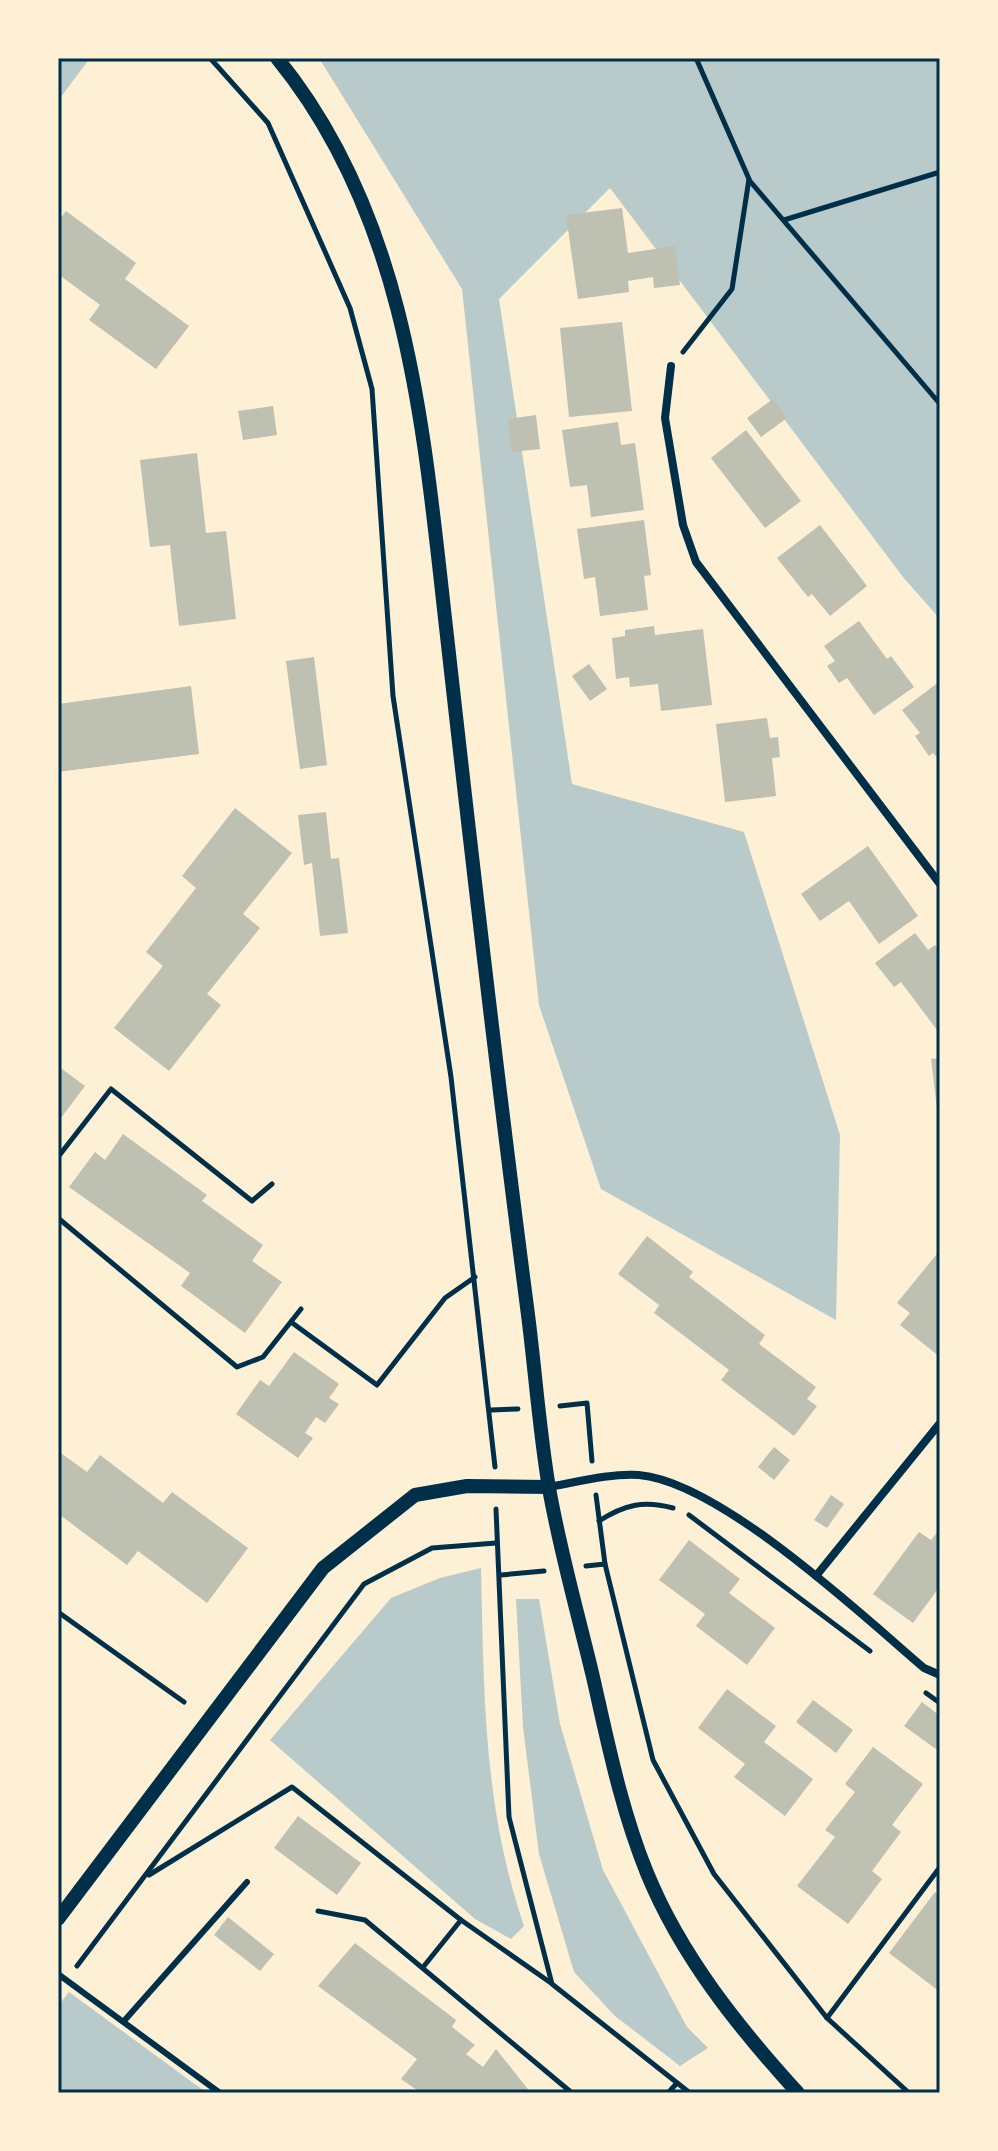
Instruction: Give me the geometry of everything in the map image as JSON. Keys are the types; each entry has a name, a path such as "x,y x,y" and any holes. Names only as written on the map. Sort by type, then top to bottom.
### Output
{"street":[{"path":"277,58 303,90 343,156 374,230 392,286 421,411 497,1072 549,1487 623,1809 649,1878 690,1956 750,2040 798,2093"},
{"path":"671,366 665,418 683,525 696,562 940,884"},
{"path":"816,1576 940,1423"},
{"path":"58,1919 63,1902 323,1568 415,1495 467,1486 496,1489 549,1487 639,1475 679,1484 731,1514 816,1576 924,1668 940,1675"}],"lane":[{"path":"124,2021 247,1882"},
{"path":"58,1974 220,2093"}],"path":[{"path":"210,58 268,123 350,308 372,389 393,696 451,1077 491,1410 496,1543 501,1575 509,1817 552,1984"},
{"path":"696,58 749,179 940,404"},
{"path":"784,220 940,172"},
{"path":"671,366 732,289 749,179"},
{"path":"58,1157 111,1089 252,1201 272,1184"},
{"path":"58,1218 237,1367 263,1357 301,1309"},
{"path":"291,1322 377,1385 445,1298 475,1277"},
{"path":"491,1410 587,1403 593,1479 605,1564 653,1760 714,1874 827,2018 909,2093"},
{"path":"599,1521 622,1507 651,1502 682,1510 878,1657"},
{"path":"66,1979 364,1584 432,1548 496,1543"},
{"path":"58,1612 184,1702"},
{"path":"915,1685 940,1703"},
{"path":"145,1878 292,1787 461,1920 552,1984 690,2093"},
{"path":"827,2018 940,1867"},
{"path":"318,1911 365,1920 424,1966 495,2031 572,2093"},
{"path":"424,1966 461,1920"},
{"path":"668,2093 677,2083"}],"shaded area":[{"path":"58,58 90,58 58,101"},
{"path":"319,58 940,58 940,619 903,577 610,188 499,299 572,784 744,832 840,1135 836,1320 601,1189 539,1005 462,289"},
{"path":"481,1568 485,1705 493,1793 500,1837 524,1926 511,1939 475,1919 270,1740 391,1598 440,1578"},
{"path":"516,1599 539,1599 560,1724 603,1870 687,2027 708,2048 680,2066 615,2016 574,1972 539,1854 523,1727"},
{"path":"69,1992 207,2093 58,2093 58,2006"}],"building":[{"path":"622,208 628,253 675,246 680,285 654,288 653,277 628,281 629,292 578,299 566,215"},
{"path":"66,211 136,263 125,279 189,326 156,369 89,320 100,305 58,274 58,222"},
{"path":"622,322 632,411 569,417 560,328"},
{"path":"773,399 787,418 761,437 747,418"},
{"path":"273,406 277,435 243,440 238,411"},
{"path":"536,415 540,449 512,452 508,419"},
{"path":"618,422 621,445 635,443 644,510 591,517 587,485 570,487 562,430"},
{"path":"746,430 801,501 765,528 711,458"},
{"path":"197,453 206,533 226,531 236,619 179,626 170,545 150,547 140,460"},
{"path":"644,520 651,575 644,576 648,610 600,616 595,577 584,579 577,529"},
{"path":"820,525 867,586 830,616 812,594 808,597 777,558"},
{"path":"859,621 887,659 891,656 914,687 874,715 847,678 839,683 827,666 835,661 824,646"},
{"path":"654,626 655,635 703,629 712,705 661,711 658,684 630,687 629,677 616,679 612,638 625,636 625,630"},
{"path":"314,657 327,765 300,769 286,661"},
{"path":"589,664 607,689 590,701 572,676"},
{"path":"940,681 940,761 933,753 929,756 915,736 920,733 902,710"},
{"path":"191,686 199,754 58,772 58,704"},
{"path":"767,718 770,738 778,737 780,757 772,758 776,796 725,802 716,724"},
{"path":"235,808 292,853 243,914 260,928 207,994 221,1005 169,1071 114,1028 163,966 146,952 196,888 182,876"},
{"path":"326,812 331,859 339,858 348,933 320,936 312,863 304,865 298,815"},
{"path":"868,846 918,916 879,944 849,901 820,921 801,894"},
{"path":"915,933 928,950 935,945 940,951 940,1027 937,1030 901,982 894,987 875,963"},
{"path":"940,1058 940,1117 938,1117 931,1059"},
{"path":"58,1066 85,1086 58,1122"},
{"path":"123,1134 207,1195 202,1201 263,1245 252,1261 282,1282 245,1333 181,1286 190,1273 69,1187 95,1152 105,1160"},
{"path":"647,1236 693,1272 689,1277 765,1335 759,1344 816,1387 807,1399 817,1406 794,1436 721,1380 729,1370 654,1313 659,1305 618,1274"},
{"path":"940,1250 940,1357 900,1325 910,1313 897,1303"},
{"path":"294,1352 339,1384 329,1398 339,1404 325,1423 316,1417 305,1433 313,1438 298,1458 236,1414 260,1380 269,1386"},
{"path":"774,1447 790,1460 774,1480 758,1467"},
{"path":"58,1451 87,1472 100,1455 163,1503 172,1492 248,1548 207,1603 138,1551 127,1565 60,1515 58,1517"},
{"path":"831,1495 844,1504 827,1528 814,1520"},
{"path":"940,1529 940,1586 913,1623 873,1594 919,1532 931,1540"},
{"path":"689,1540 740,1579 729,1593 775,1628 747,1665 696,1626 705,1614 659,1580"},
{"path":"727,1689 776,1726 764,1742 813,1779 785,1816 734,1777 745,1764 698,1728"},
{"path":"813,1700 853,1730 836,1753 796,1722"},
{"path":"922,1702 940,1716 940,1752 904,1726"},
{"path":"873,1747 923,1784 892,1825 901,1832 872,1871 882,1879 848,1924 797,1886 835,1837 825,1830 855,1792 845,1784"},
{"path":"298,1816 361,1863 337,1895 274,1848"},
{"path":"935,1892 940,1896 940,1992 889,1953"},
{"path":"228,1917 274,1954 260,1971 214,1935"},
{"path":"355,1943 456,2020 452,2027 475,2045 466,2054 483,2067 496,2049 531,2093 421,2093 401,2079 417,2059 318,1986"}]}
